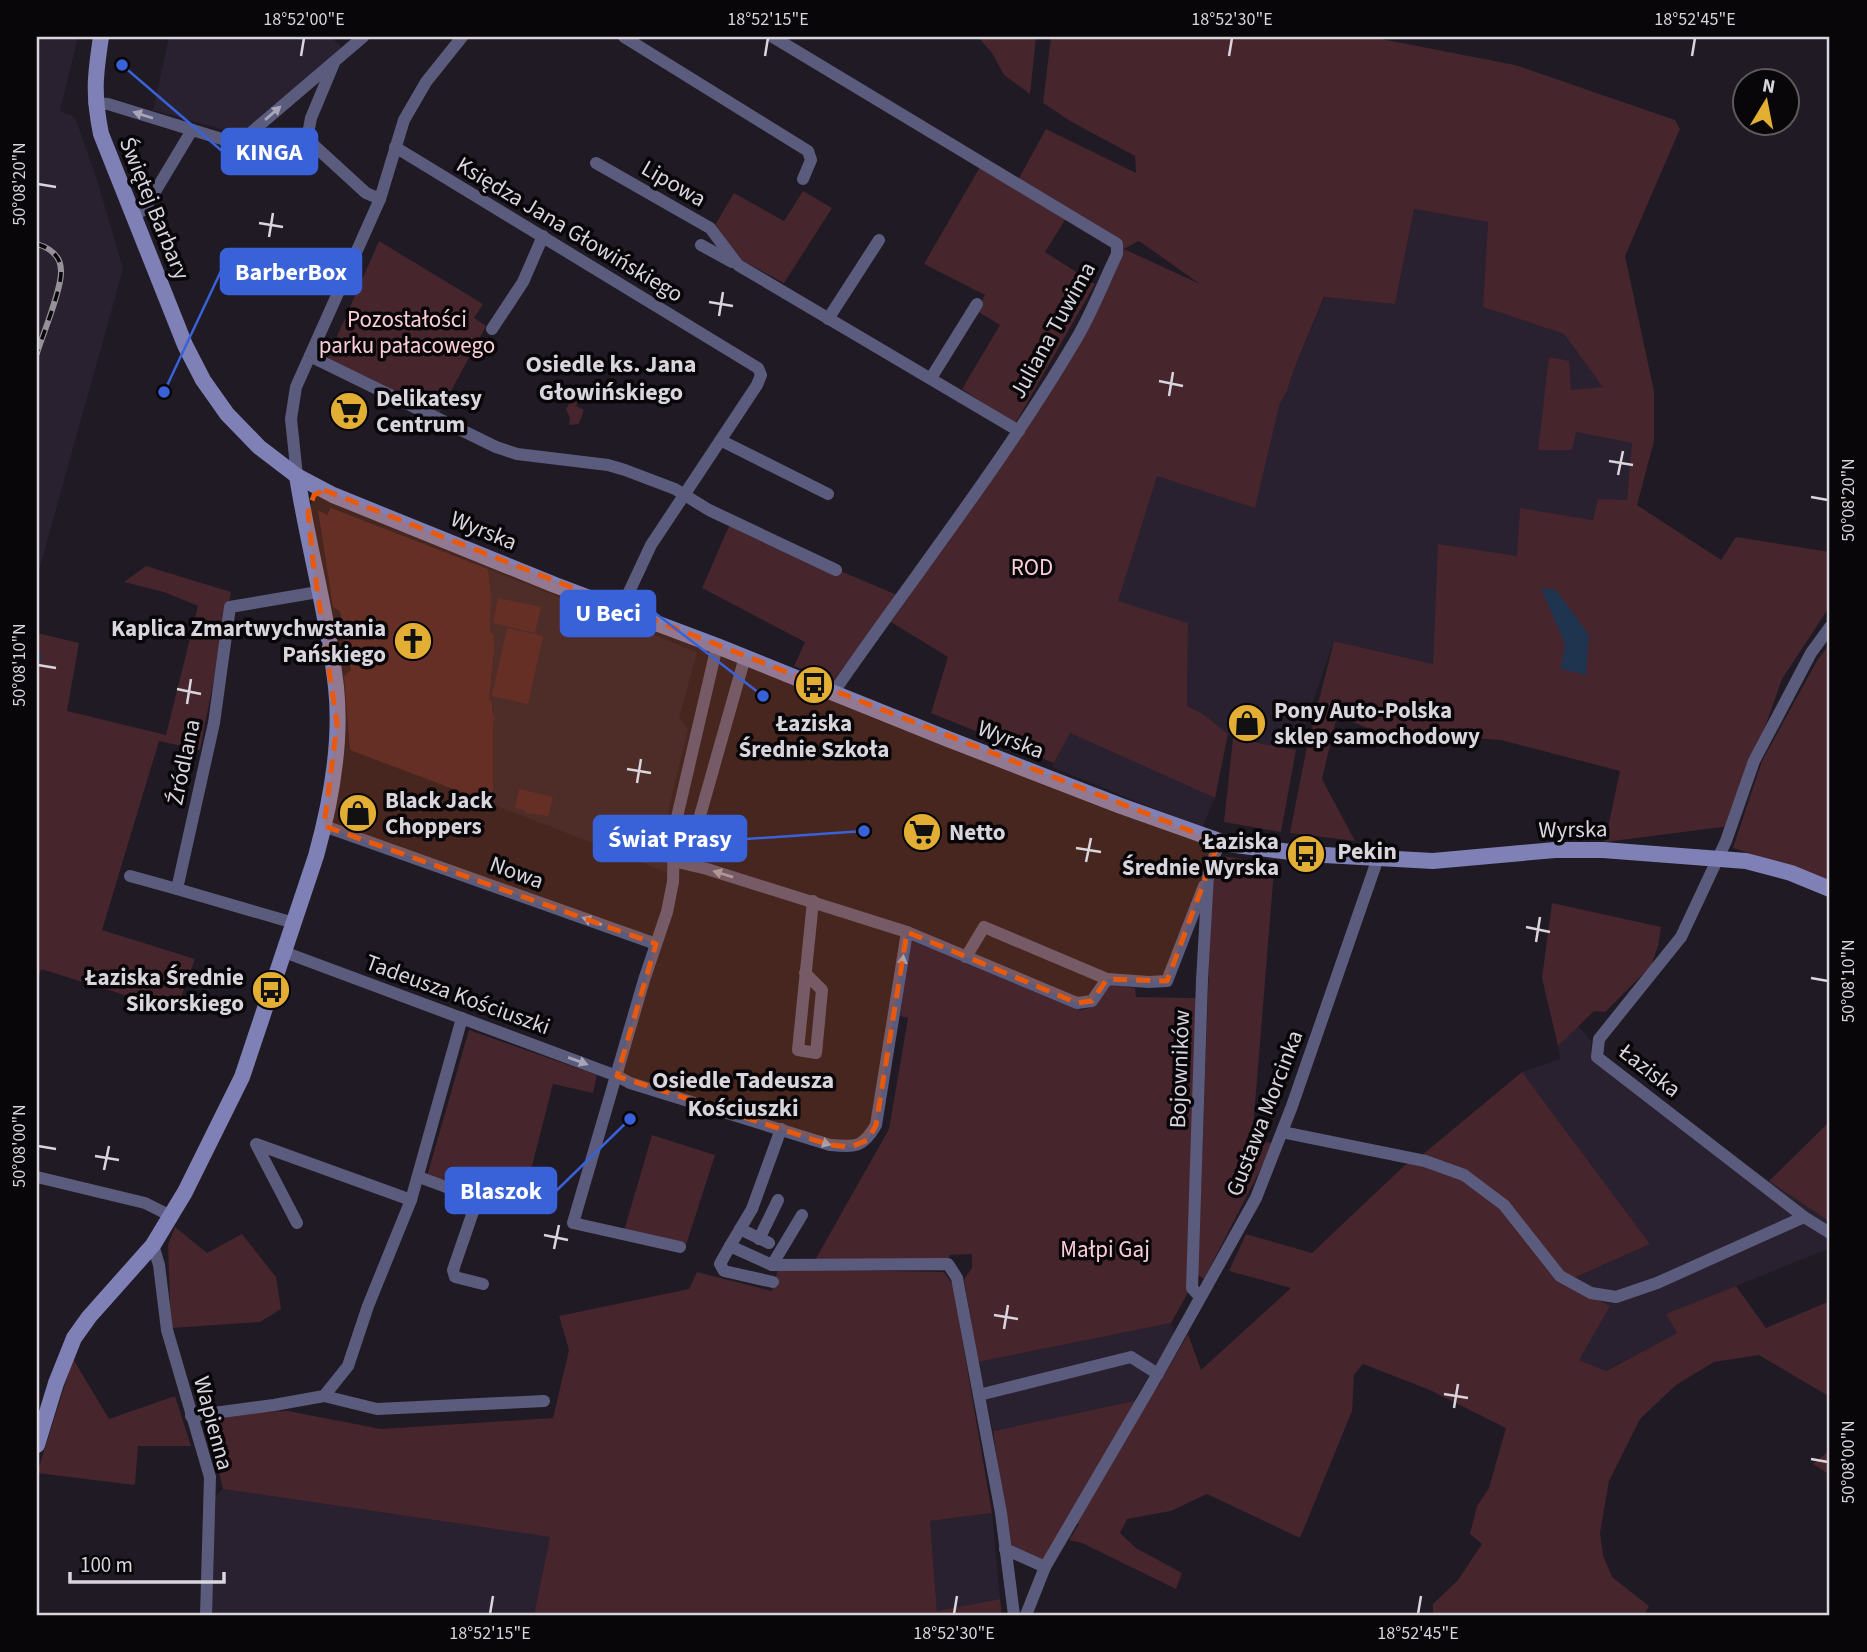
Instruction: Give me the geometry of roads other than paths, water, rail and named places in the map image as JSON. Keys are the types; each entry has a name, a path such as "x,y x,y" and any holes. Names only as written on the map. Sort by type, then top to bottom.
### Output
{"street":[{"name":"Świętej Barbary","path":"101,37 94,88 94,103 101,134 138,212 185,345 203,380 227,414 270,457 297,476"},
{"path":"94,103 108,104 225,140 238,140 248,135 363,37"},
{"path":"37,1445 56,1383 74,1338 153,1245 171,1216 242,1077 324,826 333,772 337,724 336,687 297,476 292,439 293,400 380,199 404,120 426,82 462,37"},
{"path":"624,37 808,151 810,160 803,179"},
{"name":"Juliana Tuwima","path":"773,37 1117,244 1116,254 1079,333 1019,431 833,693"},
{"path":"336,59 310,118 307,139 366,194 380,199"},
{"path":"138,212 192,130"},
{"name":"Księdza Jana Głowińskiego","path":"395,147 758,368 761,375 757,385 651,545 621,609"},
{"name":"Lipowa","path":"596,163 710,228 738,265 1019,431"},
{"path":"492,329 523,282 543,236"},
{"path":"828,319 879,240"},
{"path":"701,245 738,265"},
{"path":"932,378 977,304"},
{"path":"310,356 496,447 517,454 608,466 675,489 836,570"},
{"path":"270,457 288,448 292,439"},
{"path":"722,441 828,494"},
{"name":"Wyrska","path":"297,476 324,490 621,609 1219,842 1260,849 1451,861 1577,849 1746,861 1791,873 1830,889"},
{"path":"313,562 315,553 308,512 314,495 324,490"},
{"name":"Źródlana","path":"177,889 214,723 230,607 318,592"},
{"path":"1718,859 1754,761 1811,653 1830,627"},
{"path":"680,1247 573,1223 674,883 674,830 717,646"},
{"path":"696,830 744,657"},
{"name":"Nowa","path":"324,826 656,944"},
{"name":"Bojowników","path":"1200,1297 1192,1289 1202,980 1208,876 1219,842"},
{"name":"Gustawa Morcinka","path":"1027,1615 1045,1567 1159,1372 1256,1198 1282,1132 1378,858"},
{"name":"Łaziska","path":"1718,859 1681,937 1600,1039 1597,1057 1804,1217 1830,1233"},
{"path":"674,861 813,901 907,932 1077,1003 1092,1001 1107,979"},
{"path":"130,876 293,923"},
{"path":"966,957 984,927 1107,979 1167,981 1208,876"},
{"path":"805,973 822,990 816,1053 798,1049 805,973 813,901"},
{"path":"617,1076 654,1091 830,1145 851,1147 868,1140 876,1125 907,932"},
{"name":"Tadeusza Kościuszki","path":"284,952 617,1076"},
{"path":"324,1396 348,1366 368,1306 411,1200 462,1018"},
{"path":"773,1282 724,1270 720,1264 752,1209 781,1129"},
{"path":"1282,1132 1425,1161 1464,1175 1504,1205 1560,1276 1591,1293 1616,1297 1657,1283 1804,1217"},
{"path":"297,1223 256,1144 411,1200"},
{"path":"37,1177 145,1203 171,1216"},
{"path":"419,1177 470,1196 475,1206 453,1270 455,1277 483,1284"},
{"path":"740,1229 764,1241 778,1199"},
{"path":"772,1265 802,1215"},
{"name":"Wapienna","path":"153,1245 159,1265 167,1330 210,1477 206,1615"},
{"path":"730,1245 772,1265 948,1265 957,1278 1006,1549 1014,1615"},
{"path":"979,1395 1131,1357 1159,1372"},
{"path":"191,1416 324,1396 377,1409 544,1401"},
{"path":"1006,1549 1045,1567"}],"water":[{"path":"1541,588 1556,590 1589,635 1586,675 1561,669 1565,644"}],"waterway":[{"path":"37,669 40,655"}],"railway":[{"path":"37,244 54,253 61,271 61,279 37,353"}],"place":[{"name":"KINGA","path":"122,65"},
{"name":"BarberBox","path":"164,392"},
{"name":"Delikatesy Centrum","path":"349,411"},
{"name":"Kaplica Zmartwychwstania Pańskiego","path":"413,641"},
{"name":"Łaziska Średnie Szkoła","path":"814,685"},
{"name":"U Beci","path":"763,696"},
{"name":"Pony Auto-Polska sklep samochodowy","path":"1247,723"},
{"name":"Black Jack Choppers","path":"358,813"},
{"name":"Świat Prasy","path":"864,831"},
{"name":"Netto","path":"922,832"},
{"name":"Łaziska Średnie Wyrska","path":"1306,854"},
{"name":"Łaziska Średnie Sikorskiego","path":"271,990"},
{"name":"Blaszok","path":"630,1119"}],"district":[{"name":"Osiedle ks. Jana Głowińskiego","path":"611,378"},
{"name":"Pekin","path":"1367,851"},
{"name":"Osiedle Tadeusza Kościuszki","path":"743,1094"}],"park label":[{"name":"Pozostałości parku pałacowego","path":"407,332"},
{"name":"ROD","path":"1032,567"},
{"name":"Małpi Gaj","path":"1105,1249"}]}
